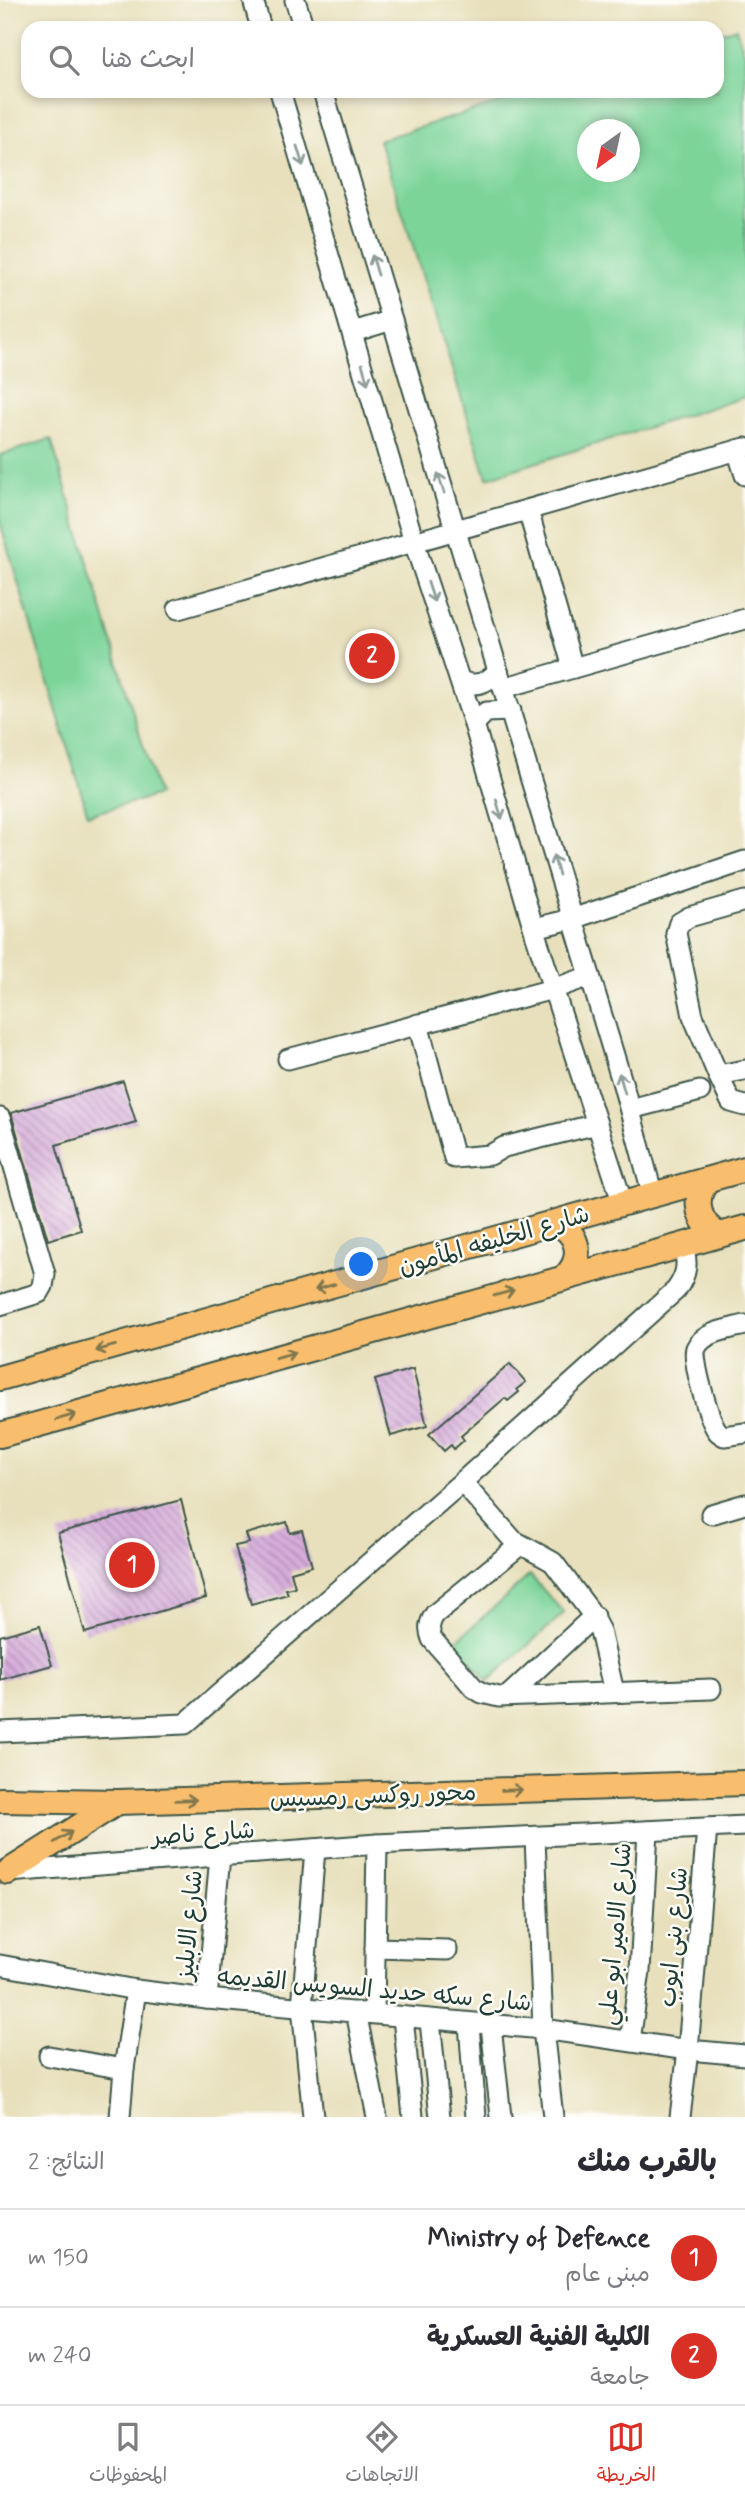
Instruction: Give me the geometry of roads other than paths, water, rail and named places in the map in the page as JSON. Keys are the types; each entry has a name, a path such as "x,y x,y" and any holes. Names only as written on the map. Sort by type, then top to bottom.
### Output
{"main road":[{"name":"شارع الخليفه المأمون","path":"0,1378 745,1169"},
{"path":"707,1180 700,1193 700,1214 707,1226 719,1235"},
{"path":"555,1223 568,1230 576,1242 575,1264 566,1276"},
{"path":"0,1435 745,1228"},
{"name":"محور روكسى رمسيس","path":"0,1800 118,1802 745,1783"},
{"path":"3,1875 118,1802"}],"street":[{"path":"253,0 259,21"},
{"path":"295,0 301,21"},
{"path":"282,98 414,542 474,724 534,928 623,1204"},
{"path":"325,98 511,711 653,1196"},
{"path":"353,332 392,320"},
{"path":"178,609 741,449 745,475"},
{"path":"528,510 573,668"},
{"path":"460,681 474,685 573,668 745,619"},
{"path":"474,724 486,712 511,711"},
{"path":"534,928 572,919 745,861"},
{"path":"745,901 689,917 679,923 677,928 693,1017 731,1102 745,1106"},
{"path":"288,1059 553,989 590,976"},
{"path":"418,1024 454,1158 490,1155 504,1147 597,1124"},
{"path":"718,1075 745,1070"},
{"path":"629,1110 700,1091"},
{"path":"0,1118 45,1274 39,1293 0,1304"},
{"path":"0,1732 185,1724 462,1482 676,1290 682,1282 687,1264 682,1245"},
{"path":"745,1325 714,1333 702,1340 695,1349 694,1360 718,1433 731,1436 745,1433"},
{"path":"462,1482 520,1545 552,1562 594,1616 614,1692"},
{"path":"711,1514 745,1504"},
{"path":"520,1545 430,1622 432,1639 474,1688 491,1695 508,1696 711,1689"},
{"path":"508,1696 594,1616"},
{"name":"شارع ناصر","path":"3,1875 377,1844 745,1826"},
{"name":"شارع بنى ايوب","path":"680,2117 707,1828"},
{"name":"شارع الامير ابو علي","path":"630,2042 640,1971 648,1831"},
{"path":"536,1838 543,2029 552,2117"},
{"path":"377,1844 375,1948 365,2012 377,2117"},
{"path":"313,2117 302,2007 314,1849"},
{"name":"شارع الابليز","path":"207,1999 220,1856"},
{"path":"375,1948 447,1950"},
{"name":"شارع سكه حديد السويس القديمه","path":"0,1965 136,1990 207,1999 543,2029 688,2050 745,2055"},
{"path":"120,2117 136,1990"},
{"path":"403,2017 413,2117"},
{"path":"430,2021 440,2117"},
{"path":"469,2024 476,2117"},
{"path":"491,2026 501,2117"},
{"path":"49,2056 124,2069"}],"place":[{"name":"الكلية الفنية العسكرية","path":"372,656"},
{"name":"Ministry of Defence","path":"132,1565"}]}
